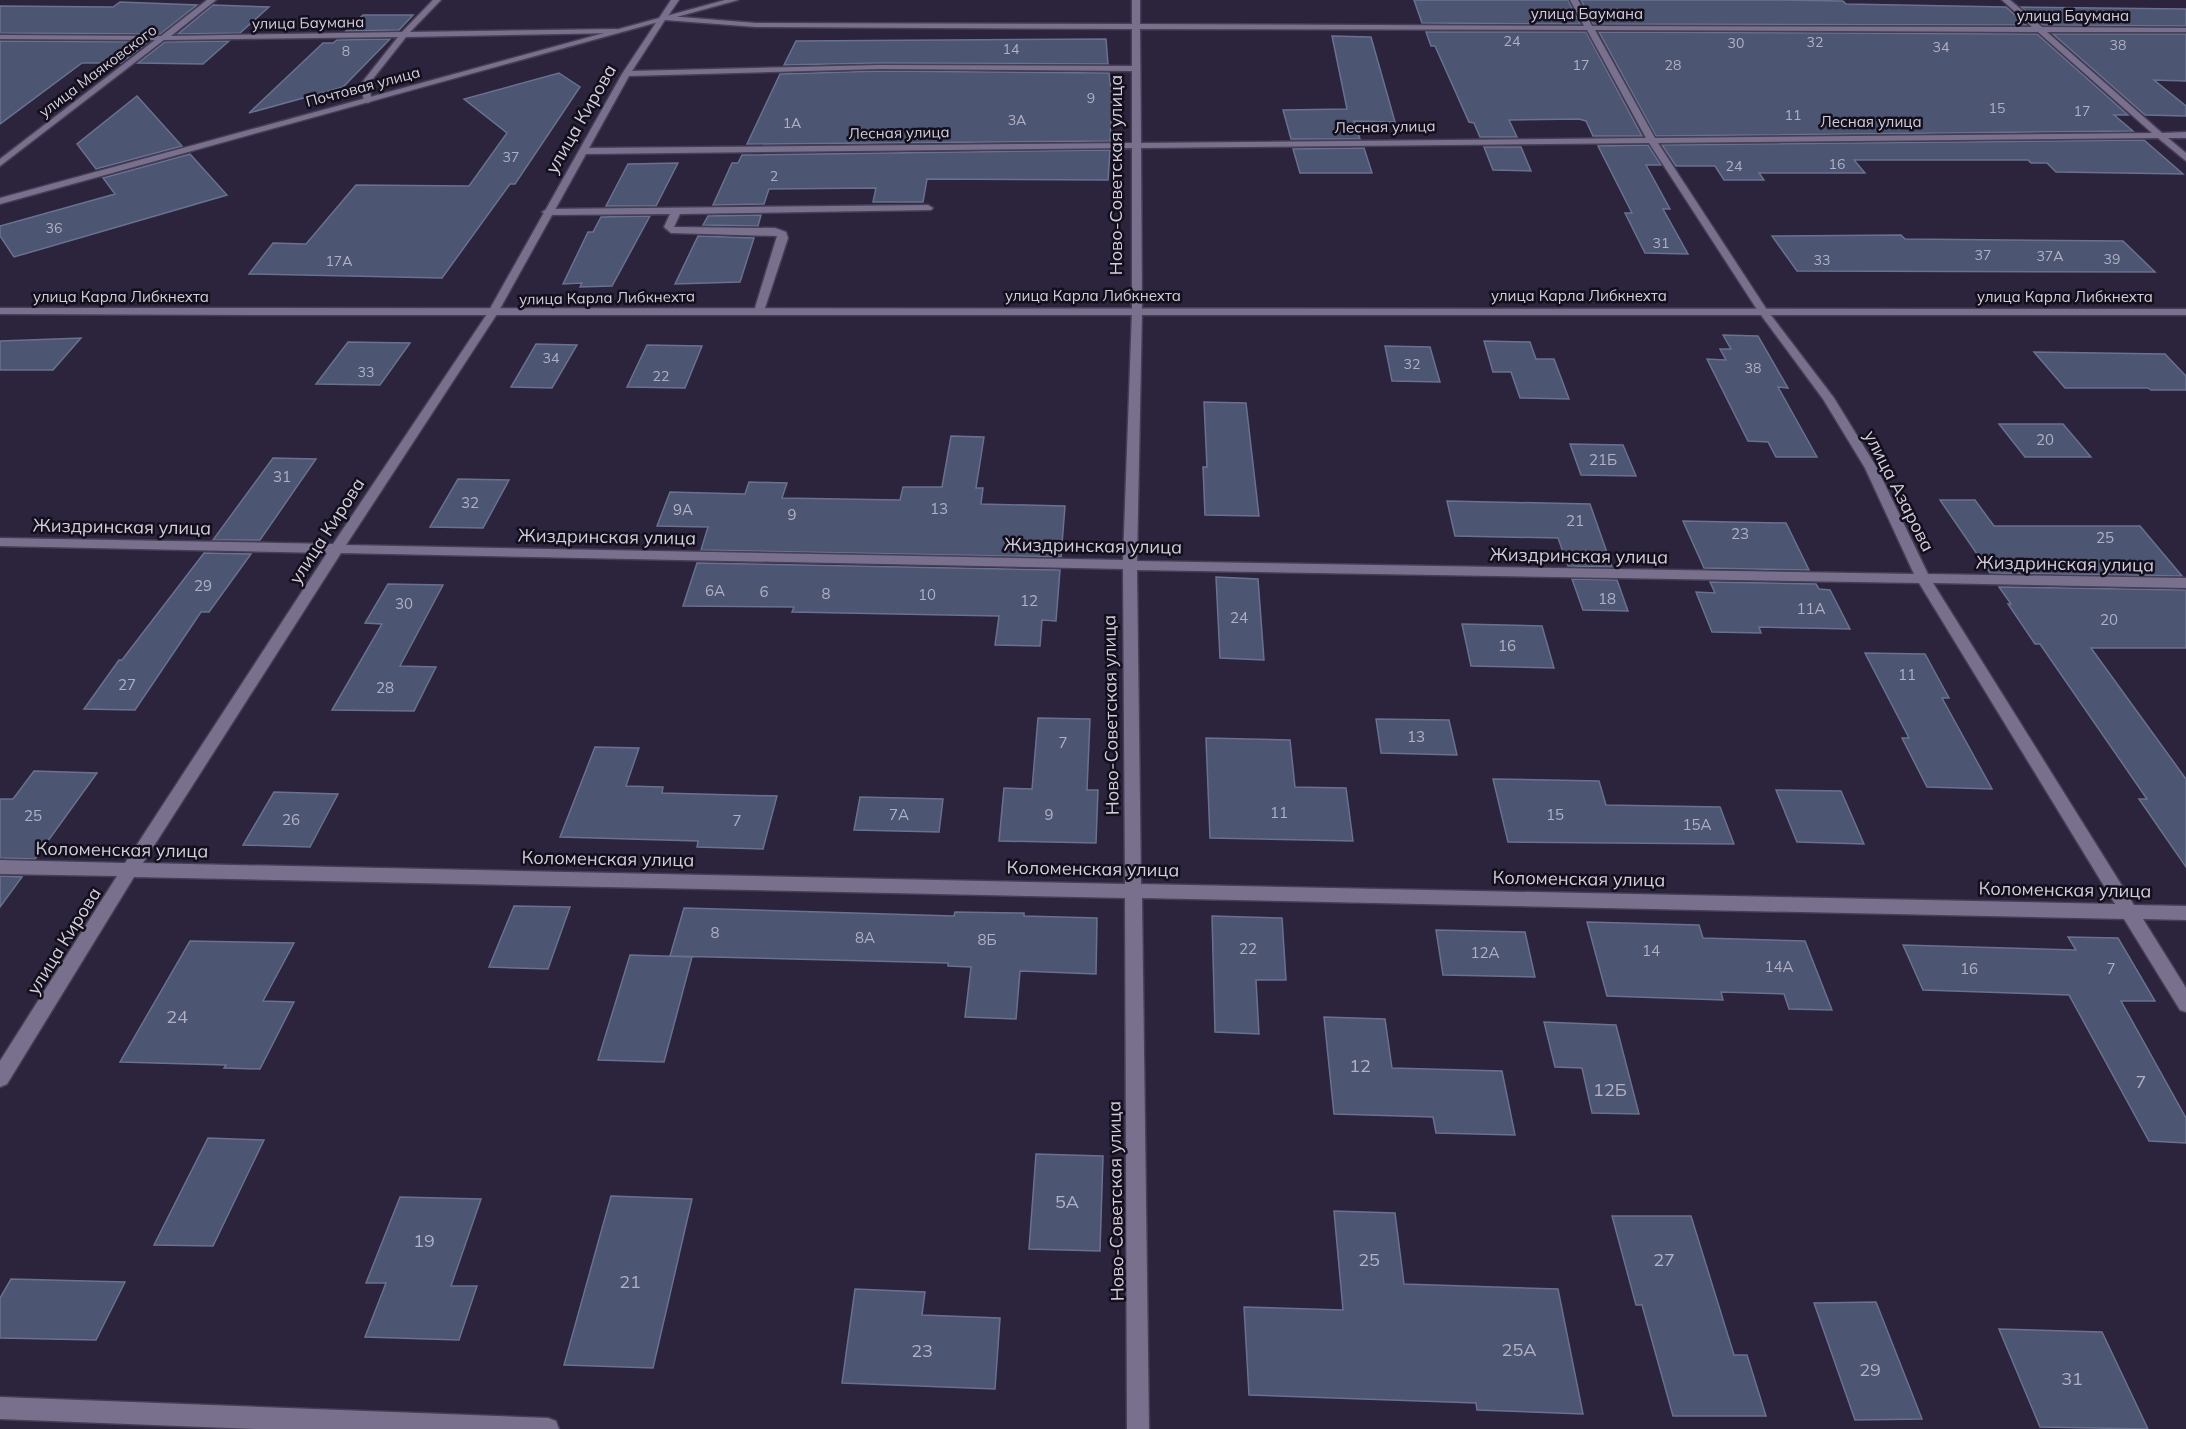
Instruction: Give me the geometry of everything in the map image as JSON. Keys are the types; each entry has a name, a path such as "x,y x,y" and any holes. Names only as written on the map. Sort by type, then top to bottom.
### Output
{"street":[{"name":"улица Маяковского","path":"0,163 212,0"},
{"path":"368,100 364,85 403,35 437,0"},
{"name":"улица Кирова","path":"0,1078 130,869 492,314 626,74 675,0"},
{"name":"Почтовая улица","path":"0,201 734,0"},
{"name":"Ново-Советская улица","path":"1136,0 1134,25 1137,311 1130,565 1138,1429"},
{"name":"улица Азарова","path":"1574,0 1651,139 1764,311 1828,398 1871,468 1924,580 2186,1004"},
{"path":"2006,0 2186,158"},
{"name":"улица Баумана","path":"664,18 756,25 2186,30"},
{"name":"улица Баумана","path":"0,37 164,38 616,31"},
{"path":"626,74 880,67 1135,69"},
{"name":"Лесная улица","path":"584,152 2186,135"},
{"path":"547,212 928,208"},
{"path":"676,211 669,227 671,230 775,231 782,234 783,238 759,311"},
{"name":"улица Карла Либкнехта","path":"0,311 492,314 759,311 2186,312"},
{"name":"Жиздринская улица","path":"0,542 1924,580 2186,583"},
{"name":"Коломенская улица","path":"0,867 1132,889 2186,913"},
{"path":"0,1408 548,1429"}],"building":[{"path":"1414,0 1568,0 1580,24 1422,23"},
{"path":"1581,0 1843,1 1846,4 2006,7 2026,25 1593,24"},
{"path":"120,2 197,5 160,34 0,33 0,6 113,7"},
{"path":"213,5 269,7 240,33 178,34"},
{"path":"2021,7 2186,9 2186,26 2043,25"},
{"path":"363,15 413,15 399,30 346,31"},
{"path":"1426,32 1586,32 1642,136 1593,136 1586,121 1579,119 1509,120 1517,137 1480,137 1474,123 1469,122 1435,46 1431,46"},
{"path":"1599,32 2037,34 2128,115 2114,115 2133,131 1656,136"},
{"path":"2053,34 2186,34 2186,81 2154,80 2186,106 2186,116 2145,115"},
{"path":"1332,36 1371,37 1395,122 1354,121 1360,139 1291,139 1283,110 1347,109"},
{"path":"390,39 343,87 249,113 323,43 333,43 337,40"},
{"path":"1106,39 1108,64 784,65 796,41"},
{"path":"0,41 148,42 121,63 82,63 0,124"},
{"path":"229,41 203,64 138,63 165,42"},
{"path":"880,71 1109,73 1112,99 1110,141 747,144 780,74"},
{"path":"559,73 580,87 515,184 510,184 442,278 249,274 273,243 306,244 356,185 469,186 507,133 464,99"},
{"path":"137,96 182,146 96,169 77,144"},
{"path":"2144,140 2183,174 2056,172 2047,163 2031,163 2028,160 1854,160 1865,173 1759,173 1764,180 1724,180 1715,166 1676,166 1662,145"},
{"path":"1648,145 1661,165 1646,165 1670,209 1663,209 1688,254 1645,253 1625,213 1632,213 1598,146"},
{"path":"1484,147 1521,147 1531,171 1493,170"},
{"path":"1364,148 1372,173 1300,173 1293,149"},
{"path":"1110,150 1108,180 927,179 923,202 873,202 876,188 769,189 764,204 713,205 732,163 738,163 742,155"},
{"path":"190,154 227,195 14,257 0,236 0,226 115,194 103,178"},
{"path":"678,163 656,206 606,206 628,164"},
{"path":"761,215 758,226 703,225 708,216"},
{"path":"650,216 612,286 580,287 582,283 563,284 588,232 593,232 601,217"},
{"path":"1901,235 1905,239 2123,241 2155,272 1797,271 1772,236"},
{"path":"698,236 754,238 740,282 675,284"},
{"path":"1723,335 1758,336 1788,388 1778,387 1817,457 1776,457 1768,442 1748,441 1707,359 1726,360 1720,349 1731,349"},
{"path":"81,338 53,370 0,370 0,341"},
{"path":"1484,341 1530,342 1536,359 1554,359 1569,399 1520,398 1511,372 1493,372"},
{"path":"348,342 410,343 380,385 316,384"},
{"path":"536,344 577,345 552,388 511,387"},
{"path":"647,345 702,346 685,388 627,387"},
{"path":"1385,346 1430,347 1440,382 1392,381"},
{"path":"2034,352 2165,354 2186,376 2186,390 2065,388"},
{"path":"1204,402 1246,403 1259,516 1205,515 1203,467 1207,467"},
{"path":"1999,424 2063,424 2091,457 2025,457"},
{"path":"951,436 984,437 976,488 983,488 981,504 1065,506 1061,557 701,550 708,527 657,526 670,492 745,494 749,482 787,483 782,498 900,500 903,487 942,487"},
{"path":"1570,444 1623,445 1636,476 1581,475"},
{"path":"273,458 316,459 260,540 213,540"},
{"path":"458,479 509,480 483,528 430,527"},
{"path":"1940,500 1975,500 1994,526 2140,526 2182,576 1990,573"},
{"path":"1447,501 1590,504 1612,567 1568,566 1558,538 1455,536"},
{"path":"1683,521 1786,523 1809,570 1704,568"},
{"path":"204,553 251,554 209,612 201,612 135,710 84,709 119,660 122,660"},
{"path":"697,563 1060,570 1056,621 1042,620 1040,646 995,645 999,616 792,612 794,607 683,606"},
{"path":"1216,577 1258,579 1264,660 1220,658"},
{"path":"1572,579 1617,580 1628,611 1583,610"},
{"path":"1710,582 1816,584 1819,589 1830,590 1850,629 1759,627 1761,633 1712,632 1696,592 1715,593"},
{"path":"388,584 443,585 400,666 436,667 414,711 332,710 382,624 365,623"},
{"path":"1999,587 2186,590 2186,648 2091,648 2186,779 2186,867 2139,799 2147,799 2040,644 2035,644"},
{"path":"1462,624 1542,626 1554,668 1471,666"},
{"path":"1865,653 1925,654 1949,698 1942,698 1992,789 1927,787 1902,738 1909,738"},
{"path":"1038,718 1090,719 1087,790 1098,790 1096,843 999,841 1004,788 1032,789"},
{"path":"1376,719 1449,720 1457,755 1381,753"},
{"path":"1206,738 1290,740 1295,787 1346,788 1353,841 1210,838"},
{"path":"595,747 639,748 626,786 663,787 662,793 777,796 763,849 697,847 698,841 560,837"},
{"path":"34,771 97,773 35,859 0,858 0,799 13,799"},
{"path":"1493,779 1599,781 1606,805 1720,807 1734,844 1508,842"},
{"path":"1776,790 1841,791 1864,844 1797,842"},
{"path":"274,792 338,794 310,847 243,845"},
{"path":"860,797 943,799 939,832 854,830"},
{"path":"0,876 22,877 0,907"},
{"path":"514,906 570,907 548,969 489,967"},
{"path":"684,908 954,916 955,912 1024,913 1024,916 1097,918 1096,974 1020,971 1016,1019 965,1017 971,967 948,966 948,963 670,956"},
{"path":"1212,916 1282,918 1286,980 1256,980 1259,1034 1215,1032"},
{"path":"1587,922 1699,925 1703,938 1805,941 1832,1010 1789,1009 1784,994 1721,992 1723,1000 1607,996"},
{"path":"1436,930 1525,932 1535,977 1443,975"},
{"path":"2068,937 2118,938 2155,1001 2121,1001 2186,1118 2186,1143 2149,1141 2069,995 1923,990 1903,945 2076,950"},
{"path":"190,941 294,943 263,1001 294,1002 260,1069 224,1068 226,1065 120,1062"},
{"path":"630,955 692,957 664,1062 598,1060"},
{"path":"1324,1017 1385,1019 1392,1068 1502,1071 1515,1135 1436,1133 1433,1117 1334,1114"},
{"path":"1544,1022 1616,1025 1639,1114 1592,1113 1582,1068 1555,1067"},
{"path":"208,1138 264,1140 213,1246 154,1245"},
{"path":"1036,1154 1103,1156 1100,1251 1029,1249"},
{"path":"611,1196 692,1199 653,1368 564,1365"},
{"path":"400,1197 481,1199 451,1286 477,1286 459,1340 365,1337 386,1283 366,1283"},
{"path":"1334,1211 1395,1213 1404,1284 1558,1289 1583,1414 1477,1410 1476,1403 1249,1395 1244,1307 1343,1310"},
{"path":"1612,1216 1691,1216 1734,1355 1747,1355 1766,1416 1673,1416 1642,1305 1636,1305"},
{"path":"11,1279 125,1282 96,1340 0,1338 0,1298"},
{"path":"855,1289 925,1292 922,1315 1000,1318 995,1389 842,1383"},
{"path":"1876,1302 1922,1419 1855,1420 1814,1303"},
{"path":"1999,1329 2102,1332 2148,1429 2040,1427"}]}
